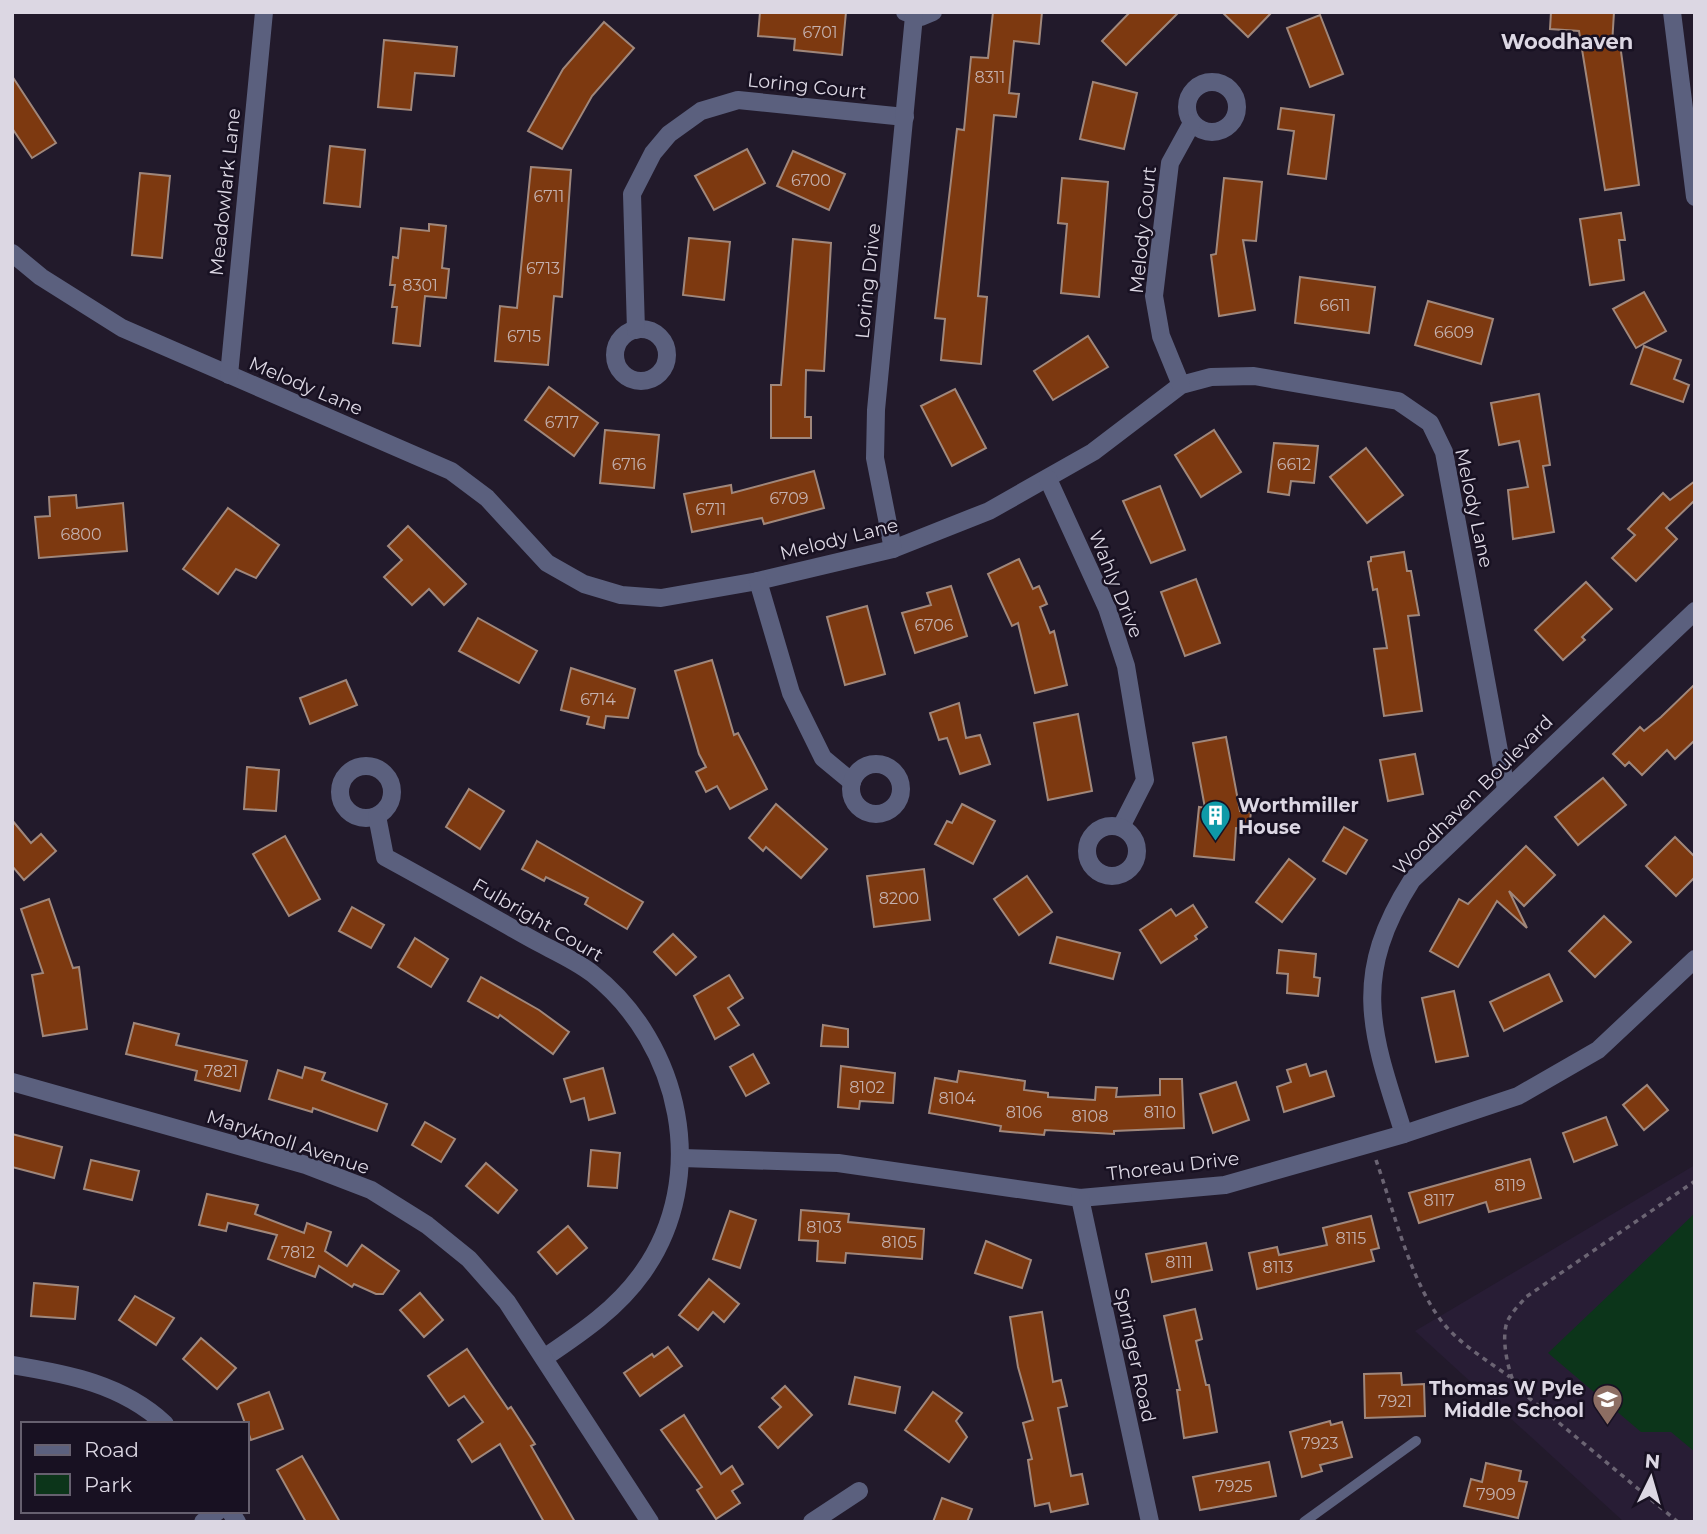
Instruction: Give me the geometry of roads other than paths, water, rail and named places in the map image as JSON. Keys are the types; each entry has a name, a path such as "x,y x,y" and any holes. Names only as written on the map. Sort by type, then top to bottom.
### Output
{"street":[{"name":"Meadowlark Lane","path":"229,375 264,12"},
{"name":"Loring Drive","path":"893,549 875,458 876,410 905,117 910,14 933,12"},
{"path":"1672,12 1695,197"},
{"name":"Loring Court","path":"636,330 632,194 653,153 669,134 701,111 738,100 905,117"},
{"name":"Melody Court","path":"1181,385 1161,336 1154,296 1170,163 1192,123"},
{"name":"Melody Lane","path":"12,253 41,277 122,328 451,471 487,498 547,562 584,584 621,595 661,598 758,581 893,549 989,511 1093,452 1181,385 1212,377 1254,376 1398,401 1430,423 1444,452 1506,789"},
{"name":"Wahly Drive","path":"1048,479 1107,608 1126,666 1145,780 1121,827"},
{"path":"758,581 791,693 823,758 852,782"},
{"name":"Woodhaven Boulevard","path":"1404,1134 1379,1057 1372,1023 1371,984 1378,947 1394,909 1412,880 1695,611"},
{"name":"Fulbright Court","path":"377,817 385,857 592,973 629,1008 662,1062 679,1121 682,1158 673,1212 644,1271 604,1317 544,1358"},
{"name":"Thoreau Drive","path":"682,1158 838,1163 1080,1198 1225,1185 1404,1134 1518,1096 1598,1050 1695,959"},
{"name":"Maryknoll Avenue","path":"12,1082 306,1165 371,1190 427,1224 468,1259 507,1302 650,1522"},
{"name":"Springer Road","path":"1080,1198 1150,1522"},
{"path":"12,1365 74,1374 124,1394 162,1422"},
{"path":"813,1522 859,1491"}],"lane":[{"path":"1304,1522 1416,1441"}],"place":[{"name":"Worthmiller House","path":"1215,843"},
{"name":"Thomas W Pyle Middle School","path":"1607,1426"}],"district":[{"name":"Woodhaven","path":"1567,41"}]}
